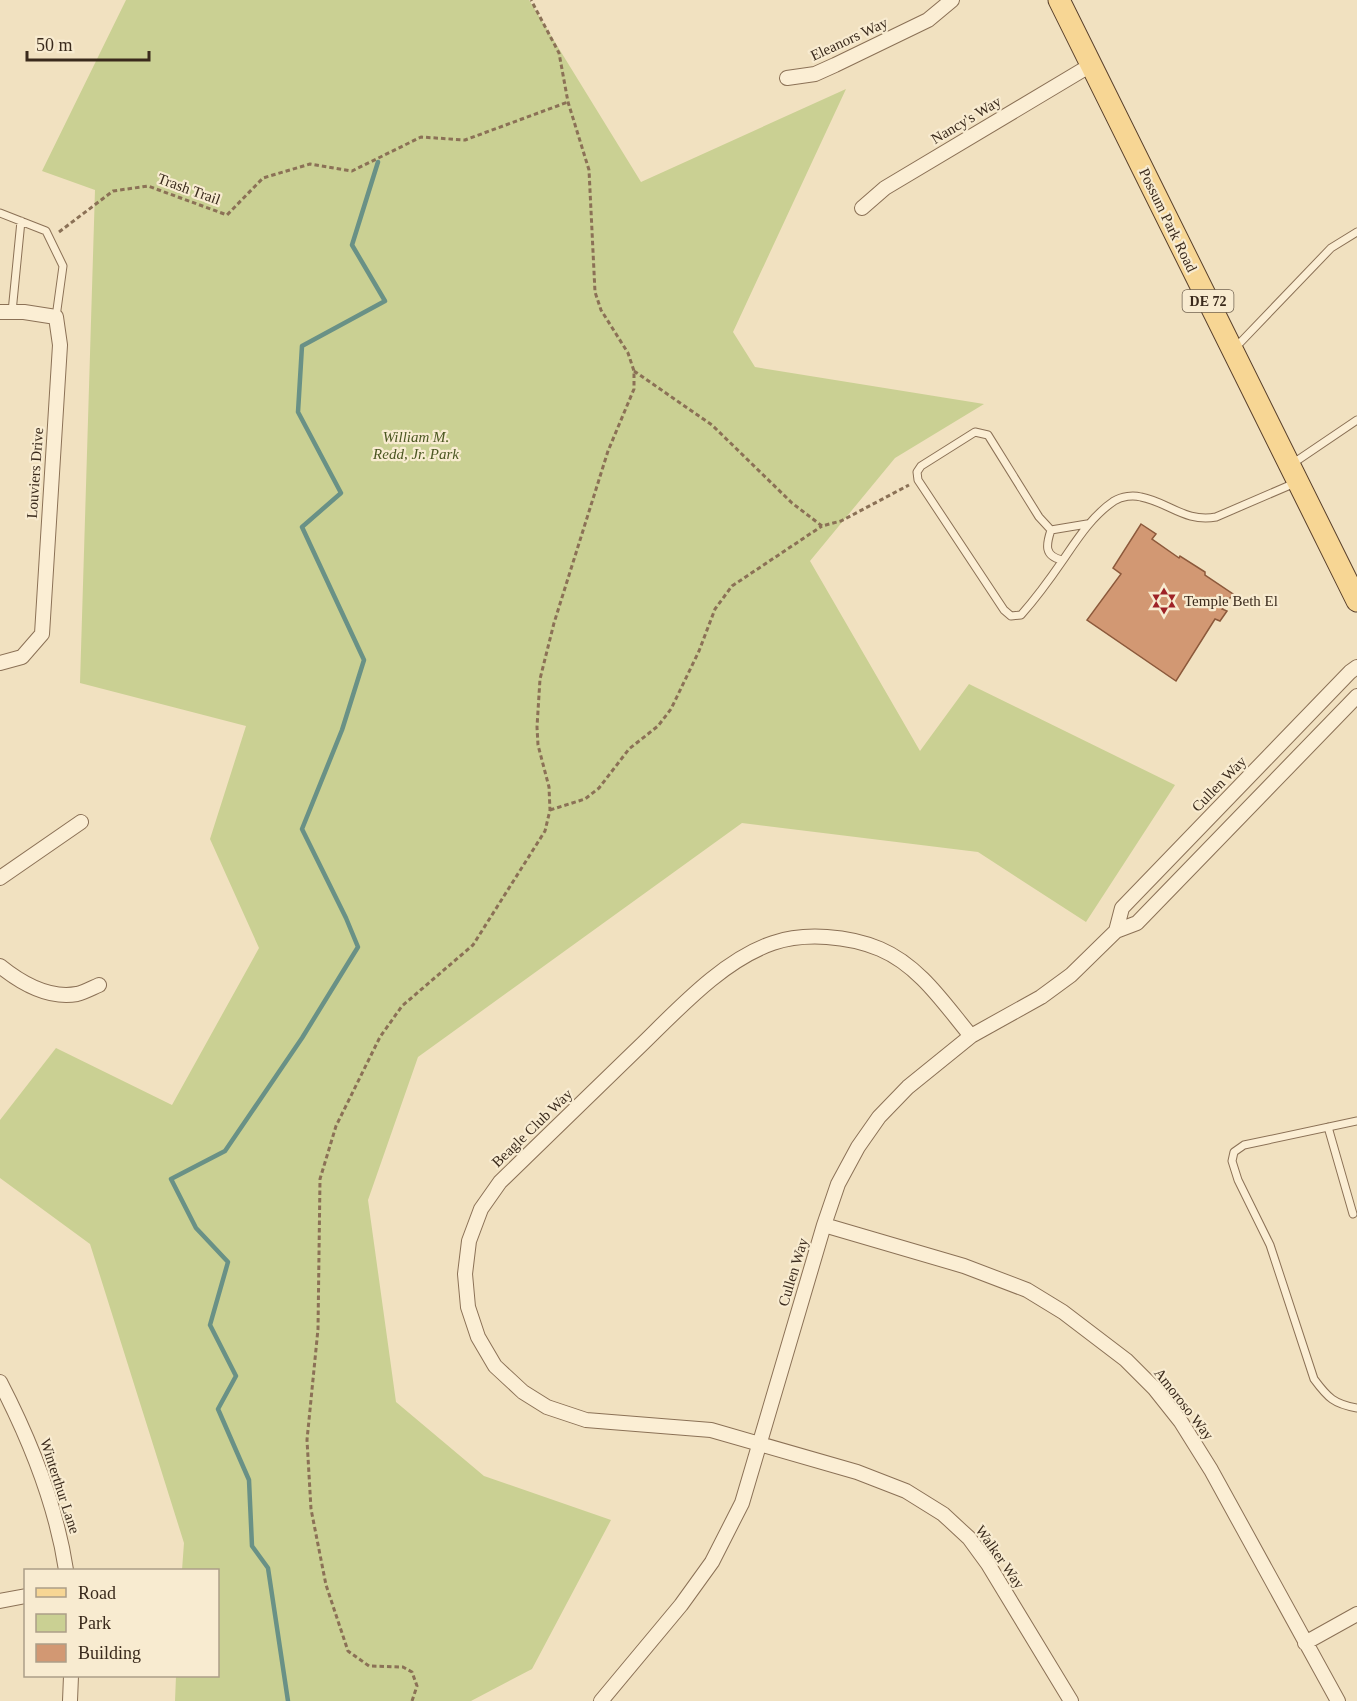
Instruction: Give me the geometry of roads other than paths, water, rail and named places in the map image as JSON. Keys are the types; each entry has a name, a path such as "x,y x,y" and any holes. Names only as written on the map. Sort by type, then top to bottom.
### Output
{"main road":[{"name":"Possum Park Road","path":"1059,0 1357,601"}],"street":[{"name":"Eleanors Way","path":"787,78 815,74 835,65 928,20 952,0"},
{"name":"Nancy's Way","path":"862,208 885,188 1091,65"},
{"path":"6,312 57,317"},
{"name":"Louviers Drive","path":"0,663 22,657 42,634 60,345 57,317"},
{"name":"Cullen Way","path":"1116,931 1122,908 1357,667"},
{"name":"Cullen Way","path":"601,1701 681,1605 712,1562 742,1503 838,1184 858,1147 879,1116 908,1087 971,1036 1041,997 1071,975 1116,931 1137,923 1357,696"},
{"path":"0,878 81,822"},
{"name":"Beagle Club Way","path":"759,1444 711,1430 586,1420 547,1407 523,1392 495,1366 478,1337 468,1307 465,1274 469,1241 481,1209 500,1182 701,987 742,958 774,943 809,936 842,938 881,949 916,971 971,1036"},
{"path":"0,966 31,987 51,993 77,994 99,985"},
{"name":"Amoroso Way","path":"824,1225 964,1266 1027,1290 1063,1312 1126,1360 1154,1388 1180,1422 1211,1470 1338,1701"},
{"name":"Winterthur Lane","path":"0,1382 40,1467 59,1533 66,1569"},
{"name":"Walker Way","path":"759,1444 857,1472 906,1491 943,1514 969,1538 988,1564 1071,1701"},
{"path":"0,1601 24,1596"},
{"path":"1305,1643 1357,1614"},
{"path":"70,1677 70,1701"}],"lane":[{"path":"0,213 46,231 63,266 57,317"},
{"path":"6,312 21,220"},
{"path":"1232,351 1331,248 1357,232"},
{"path":"1051,530 1039,517 988,435 984,433 975,432 921,466 917,472 918,480 1004,610 1011,616 1021,615 1037,597 1087,524 1116,500 1126,497 1143,497 1195,518 1216,517 1294,474 1357,420"},
{"path":"1051,530 1087,524"},
{"path":"1051,530 1046,543 1048,552 1056,559 1062,560"},
{"path":"1357,1121 1244,1145 1234,1152 1232,1161 1238,1180 1270,1245 1314,1379 1328,1397 1340,1405 1357,1408"},
{"path":"1328,1127 1353,1214"}],"waterway":[{"path":"288,1701 268,1568 252,1546 249,1480 218,1409 236,1376 210,1325 228,1262 196,1228 171,1179 225,1151 302,1038 358,947 302,829 342,730 364,660 302,527 341,493 298,412 302,346 385,301 352,245 378,162"}],"place":[{"name":"Temple Beth El","path":"1164,601"}],"park label":[{"name":"William M. Redd, Jr. Park","path":"416,446"}]}
